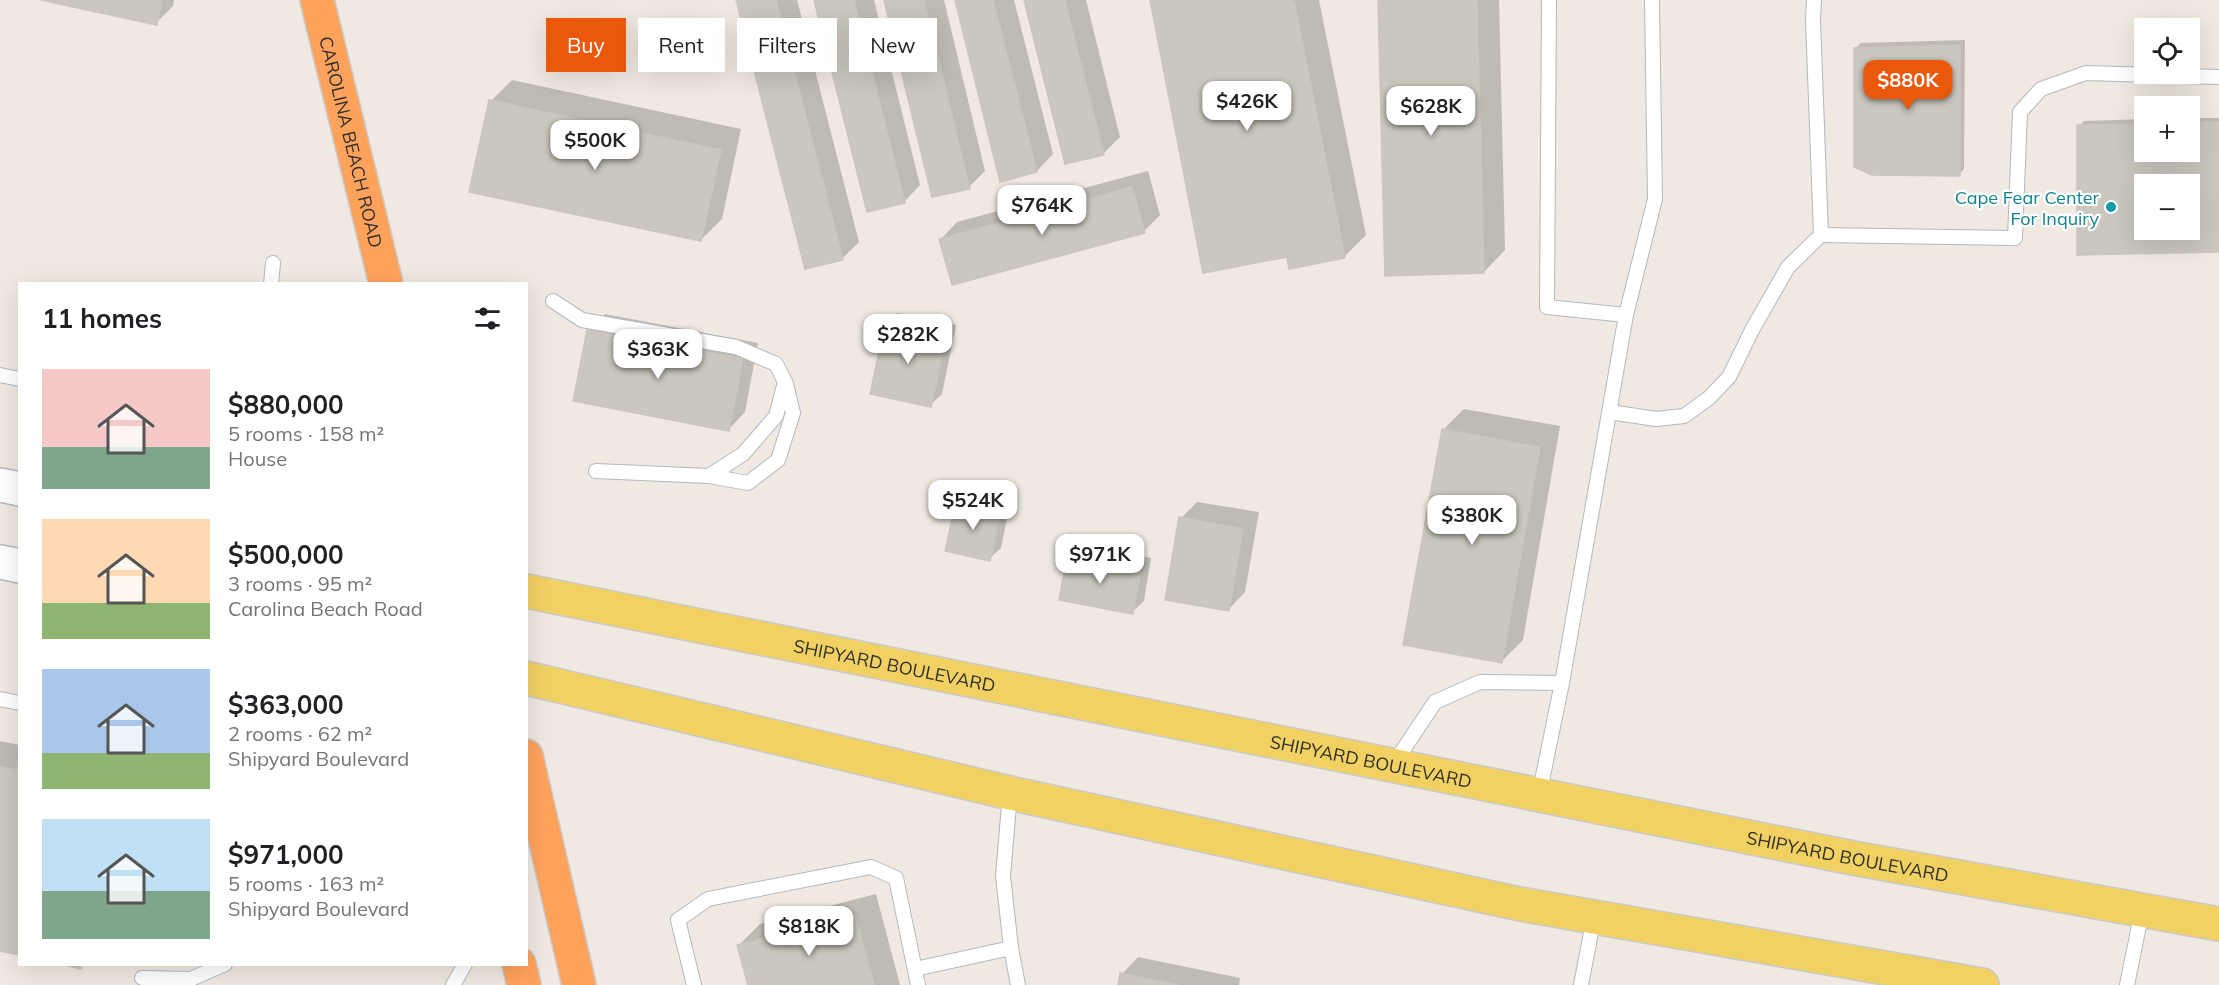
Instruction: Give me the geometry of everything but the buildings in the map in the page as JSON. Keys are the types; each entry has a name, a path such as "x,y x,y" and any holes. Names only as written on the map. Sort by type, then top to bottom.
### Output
{"highway":[{"name":"CAROLINA BEACH ROAD","path":"317,0 386,282"},
{"path":"528,765 579,985"},
{"path":"519,966 524,985"}],"main road":[{"path":"0,485 18,489"},
{"path":"0,562 18,566"},
{"name":"SHIPYARD BOULEVARD","path":"528,591 1853,858 2219,924"},
{"path":"528,678 1010,793 1520,904 1982,985"}],"lane":[{"path":"1549,0 1547,307 1626,315"},
{"path":"1539,795 1562,682 1626,315 1655,200 1652,0"},
{"path":"1814,0 1821,235"},
{"path":"1610,412 1656,419 1684,416 1709,398 1729,377 1752,330 1788,267 1821,235 2015,238 2019,112 2041,88 2086,73 2219,77"},
{"path":"271,282 273,263"},
{"path":"554,301 582,320 736,346 776,364 785,382 793,413 778,460 748,483 709,476 596,471"},
{"path":"0,375 18,379"},
{"path":"709,476 743,454 776,416 785,382"},
{"path":"1393,765 1435,702 1480,682 1562,682"},
{"path":"0,699 18,703"},
{"path":"1010,793 1003,876 1011,948 1018,985"},
{"path":"694,985 678,920 708,899 871,867 896,878 918,985"},
{"path":"2127,985 2142,910"},
{"path":"1581,985 1594,917"},
{"path":"915,969 1011,948"},
{"path":"143,976 191,979 220,966"},
{"path":"453,985 464,966"}],"place":[{"name":"Cape Fear Center For Inquiry","path":"2111,207"}]}
